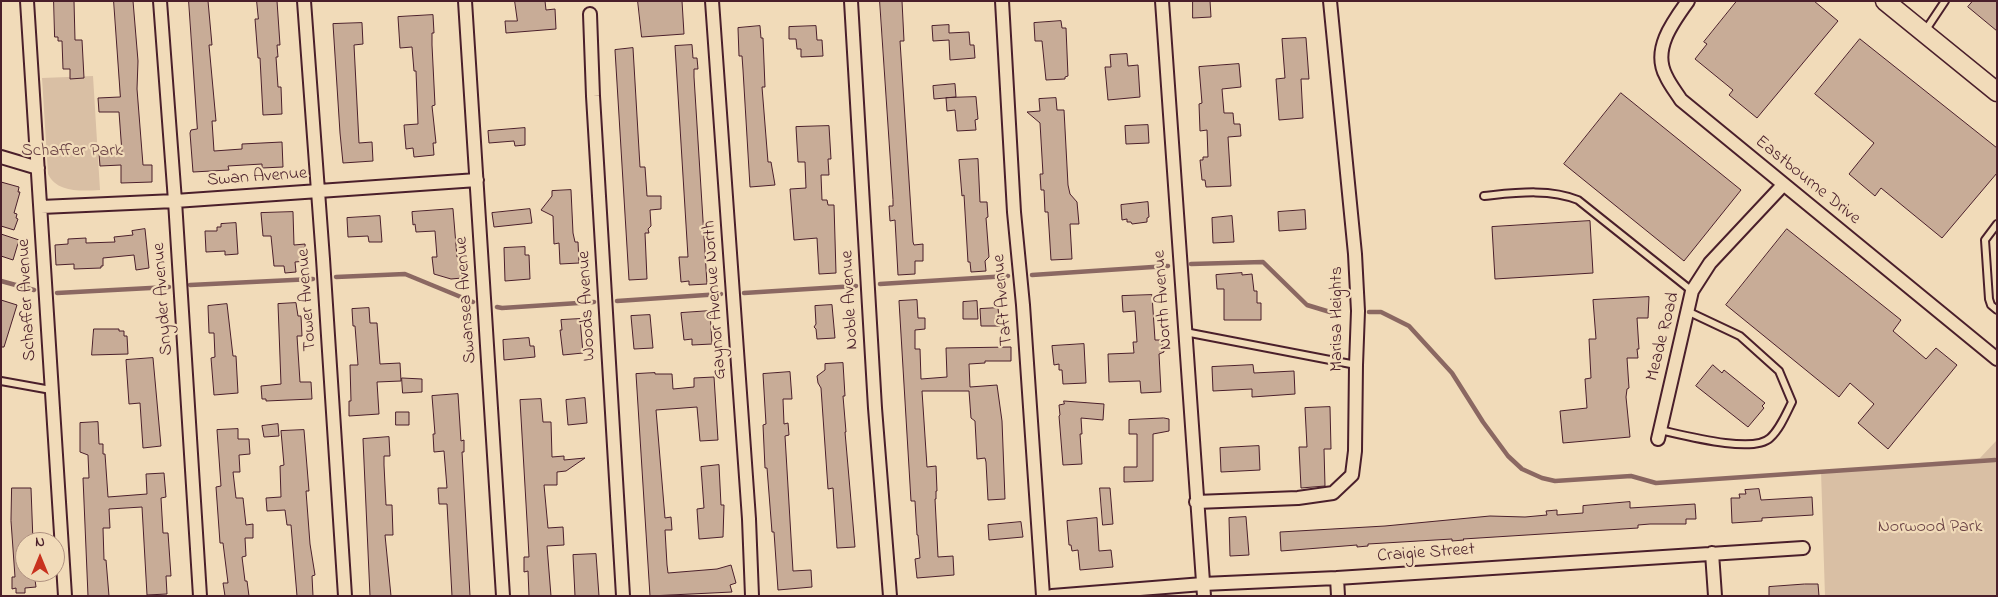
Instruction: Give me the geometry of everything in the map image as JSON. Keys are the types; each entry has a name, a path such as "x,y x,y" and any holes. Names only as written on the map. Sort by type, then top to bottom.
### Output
{"main road":[{"path":"1885,1 1997,92"}],"street":[{"name":"Schaffer Avenue","path":"27,1 65,596"},
{"name":"Snyder Avenue","path":"160,1 175,201 200,596"},
{"name":"Tower Avenue","path":"304,1 345,596"},
{"name":"Swansea Avenue","path":"465,1 503,596"},
{"name":"Gaynor Avenue North","path":"712,1 749,519 752,596"},
{"name":"Noble Avenue","path":"851,1 875,408 890,596"},
{"name":"Taft Avenue","path":"1002,1 1014,212 1024,314 1043,596"},
{"name":"North Avenue","path":"1162,1 1203,590"},
{"name":"Marisa Heights","path":"1196,502 1298,498 1333,493 1352,475 1355,451 1358,311 1355,254 1330,1"},
{"name":"Eastbourne Drive","path":"1688,1 1678,14 1662,45 1660,56 1665,75 1681,100 1997,359"},
{"name":"Woods Avenue","path":"590,14 623,596"},
{"path":"1,157 38,168"},
{"name":"Swan Avenue","path":"40,207 175,201 477,180"},
{"name":"Meade Road","path":"1659,435 1692,290 1710,263 1783,185"},
{"name":"Craigie Street","path":"1052,596 1203,590 1337,578 1803,548"},
{"path":"1712,553 1715,596"},
{"path":"1337,578 1338,596"}],"lane":[{"path":"1924,32 1945,1"},
{"path":"1484,196 1544,193 1570,196 1578,200 1692,290"},
{"path":"1997,224 1985,240 1989,299 1991,305 1997,310"},
{"path":"1659,435 1697,438 1749,446 1769,440 1782,423 1792,402 1779,371 1740,336 1687,311"},
{"path":"1184,332 1356,364"},
{"path":"1,381 51,390"}],"green space":[{"name":"Schaffer Park","path":"93,76 100,190 71,190 57,185 48,174 42,78"},
{"name":"Norwood Park","path":"1997,440 1997,596 1825,596 1821,471 1980,458"}],"building":[{"path":"54,1 74,1 75,40 82,40 84,78 70,79 70,69 63,69 62,41 58,41 58,37 55,37"},
{"path":"114,1 133,1 143,165 152,165 152,182 121,183 121,165 100,166 99,154 122,153 119,112 99,112 98,98 120,97"},
{"path":"189,1 208,1 212,45 209,45 216,121 212,121 214,151 242,149 242,144 282,142 283,167 262,168 262,164 228,166 229,170 193,172 190,133 191,130 197,129"},
{"path":"257,1 277,1 280,45 277,45 278,57 276,57 278,87 281,87 282,114 263,115 260,58 258,58 255,19 258,19"},
{"path":"515,1 545,1 546,10 555,9 556,29 506,33 505,21 517,21"},
{"path":"638,1 682,1 684,34 642,37"},
{"path":"880,1 902,1 904,41 900,41 913,242 914,245 923,244 923,261 915,261 915,274 898,275 895,220 890,221 889,206 893,206 893,200"},
{"path":"1193,1 1210,1 1211,17 1193,18"},
{"path":"1737,1 1814,1 1838,21 1757,118 1729,95 1733,90 1695,59 1707,44 1704,42"},
{"path":"1973,1 1997,1 1997,31 1968,7"},
{"path":"433,15 434,33 432,33 432,45 435,105 432,106 436,143 433,143 434,155 414,157 413,148 406,149 404,125 418,124 416,71 414,71 412,47 400,48 398,17"},
{"path":"1061,21 1062,28 1066,28 1068,76 1065,79 1046,80 1042,41 1035,41 1034,23"},
{"path":"362,23 363,44 354,45 359,143 372,142 373,161 343,163 333,24"},
{"path":"949,25 949,33 969,32 970,45 974,45 975,58 950,60 949,40 933,41 932,26"},
{"path":"760,26 761,38 763,38 765,87 762,87 768,162 771,162 775,185 750,187 742,56 739,56 738,28"},
{"path":"816,26 817,40 822,40 823,56 801,57 801,49 797,49 796,39 789,39 789,27"},
{"path":"1306,38 1309,79 1301,79 1303,118 1279,120 1276,79 1285,78 1282,39"},
{"path":"1860,39 1997,148 1997,173 1942,238 1881,188 1875,196 1849,174 1874,143 1815,94"},
{"path":"692,45 693,58 697,58 698,69 694,69 694,77 707,284 689,285 689,281 681,282 679,257 688,257 675,46"},
{"path":"633,48 640,167 645,167 647,196 661,196 661,209 650,210 651,226 648,229 649,233 645,233 647,279 629,280 615,50"},
{"path":"1127,54 1128,66 1138,65 1140,97 1108,100 1105,67 1111,67 1110,55"},
{"path":"1239,64 1241,87 1222,89 1224,113 1233,113 1234,124 1240,124 1241,136 1228,137 1231,186 1206,187 1205,180 1202,180 1200,160 1203,160 1203,157 1208,157 1207,130 1200,131 1199,104 1202,103 1199,67"},
{"path":"955,84 956,97 934,99 933,86"},
{"path":"1621,93 1741,190 1684,261 1564,164"},
{"path":"976,97 978,119 975,120 976,130 957,131 955,110 947,111 946,98"},
{"path":"1056,98 1057,110 1064,110 1068,185 1070,194 1077,202 1079,224 1070,224 1072,259 1051,260 1048,212 1045,212 1044,190 1041,190 1040,174 1043,174 1040,123 1027,112 1040,111 1039,99"},
{"path":"1148,125 1149,143 1126,144 1125,126"},
{"path":"829,126 831,159 828,159 829,175 821,175 822,200 827,200 828,205 834,205 836,273 819,274 817,238 794,240 790,189 806,188 805,162 798,162 796,127"},
{"path":"525,128 525,145 515,146 514,141 489,143 488,131"},
{"path":"978,159 980,202 987,202 988,217 986,218 989,257 985,261 986,271 971,272 970,262 968,262 964,195 962,196 959,160"},
{"path":"1,182 19,187 18,192 20,192 14,213 17,214 16,218 18,219 14,230 1,226"},
{"path":"571,190 573,233 575,242 578,242 579,263 560,264 559,243 554,244 553,216 541,210 552,196 552,191"},
{"path":"1148,202 1149,217 1147,222 1132,224 1127,222 1127,219 1122,220 1121,205"},
{"path":"453,209 457,257 460,257 462,278 451,279 434,274 432,257 437,257 435,231 416,232 415,224 413,225 412,212"},
{"path":"530,209 532,223 494,227 492,213"},
{"path":"1305,210 1306,229 1279,231 1278,212"},
{"path":"293,212 294,245 305,244 306,261 295,262 296,272 285,273 284,266 274,266 271,236 263,236 261,213"},
{"path":"380,216 382,242 369,242 368,236 348,237 347,218"},
{"path":"1232,216 1234,242 1213,243 1212,218"},
{"path":"1590,221 1593,273 1495,279 1492,227"},
{"path":"236,223 238,254 225,255 225,251 206,252 205,231 217,231 217,227 221,227 221,224"},
{"path":"145,229 149,268 136,270 134,255 103,258 103,266 101,268 74,269 74,264 56,265 55,245 68,244 68,239 86,238 86,243 115,242 114,237 133,235 132,231"},
{"path":"1787,229 1901,320 1893,331 1926,359 1936,348 1957,365 1888,449 1858,423 1874,404 1850,383 1839,397 1726,305"},
{"path":"1,234 19,240 13,260 1,256"},
{"path":"525,247 525,255 529,255 530,279 505,281 504,248"},
{"path":"1242,273 1242,275 1252,274 1254,291 1257,291 1257,303 1261,303 1261,320 1224,320 1224,289 1217,289 1216,275"},
{"path":"1152,295 1155,340 1162,340 1164,352 1159,354 1161,392 1141,393 1140,381 1109,382 1108,354 1134,353 1133,342 1137,342 1135,311 1123,312 1122,296"},
{"path":"1649,297 1648,318 1637,318 1638,358 1627,358 1629,388 1627,389 1626,397 1630,437 1563,443 1560,411 1587,408 1585,379 1591,378 1589,339 1596,339 1593,300"},
{"path":"1,300 17,305 4,347 1,347"},
{"path":"917,300 918,318 925,318 925,329 915,330 915,349 920,349 921,379 947,377 946,348 1011,347 1011,361 985,361 985,363 969,364 970,387 997,385 1002,421 1005,499 988,500 986,462 985,458 977,459 975,421 971,418 969,391 922,391 927,467 936,466 937,491 935,499 938,557 953,556 954,575 917,578 915,559 920,558 915,501 911,501 899,301"},
{"path":"977,301 978,319 963,319 963,302"},
{"path":"296,303 298,316 301,316 302,336 297,336 300,382 311,382 312,399 266,401 266,399 262,399 261,386 281,384 278,304"},
{"path":"227,304 233,356 236,356 238,393 214,395 211,358 215,357 214,333 209,333 208,306"},
{"path":"832,305 835,338 817,339 814,327 816,324 815,306"},
{"path":"369,308 370,323 377,323 380,364 400,363 401,381 377,382 379,414 349,416 349,401 351,401 350,365 358,365 352,309"},
{"path":"998,308 1000,326 981,326 980,309"},
{"path":"710,311 712,344 692,345 692,339 684,340 681,313"},
{"path":"650,315 653,348 634,349 631,316"},
{"path":"580,319 583,353 563,355 560,330 562,330 561,320"},
{"path":"94,329 119,329 119,331 124,331 124,336 127,336 128,354 92,355"},
{"path":"529,338 530,346 534,346 535,357 504,360 503,340"},
{"path":"1084,344 1086,383 1063,384 1062,370 1059,370 1059,364 1054,365 1052,346"},
{"path":"153,358 161,446 143,448 140,403 129,404 126,360"},
{"path":"843,363 845,432 855,547 837,548 833,488 828,489 821,388 817,376 825,370 825,364"},
{"path":"1253,365 1254,373 1294,371 1295,394 1252,397 1252,389 1213,391 1212,367"},
{"path":"1713,365 1722,373 1724,370 1765,403 1762,406 1764,408 1748,427 1696,386"},
{"path":"790,372 792,399 783,399 784,424 788,423 789,435 785,436 793,571 811,570 812,587 778,590 774,532 772,532 767,468 765,468 763,425 766,424 763,374"},
{"path":"636,374 672,374 673,389 694,387 694,378 714,377 718,440 700,441 697,407 656,410 665,518 671,517 672,530 665,530 667,565 668,573 717,569 731,565 736,583 730,585 732,592 650,596"},
{"path":"402,378 422,379 422,392 403,393"},
{"path":"458,394 461,441 464,440 464,452 462,452 470,596 452,596 447,504 439,504 438,488 447,488 444,451 434,452 433,434 435,434 432,396"},
{"path":"585,398 587,423 568,425 566,400"},
{"path":"541,399 543,422 551,422 552,457 564,456 564,460 585,458 566,471 557,472 557,485 544,485 548,528 563,527 564,545 547,546 551,596 529,596 528,571 524,572 524,557 529,557 520,400"},
{"path":"1064,401 1104,404 1103,420 1081,418 1082,464 1063,465 1059,405 1064,404"},
{"path":"1330,407 1331,449 1324,449 1325,486 1301,488 1299,447 1307,447 1305,408"},
{"path":"396,412 409,412 409,425 396,425"},
{"path":"1169,419 1169,431 1153,434 1153,481 1124,482 1124,467 1137,467 1137,434 1129,434 1129,420"},
{"path":"98,422 99,444 103,444 103,454 105,454 108,497 147,494 146,474 164,473 166,497 161,498 163,533 168,533 171,576 166,576 167,594 147,595 142,507 109,509 110,528 103,528 104,560 106,560 109,596 88,596 83,478 89,478 88,455 80,452 80,423"},
{"path":"278,424 279,436 264,437 262,426"},
{"path":"238,429 238,439 249,439 250,454 239,455 240,472 233,472 236,498 243,498 246,525 253,524 253,538 245,538 246,556 242,557 249,596 225,596 223,583 228,583 223,543 220,543 216,487 221,486 217,430"},
{"path":"304,430 309,491 306,491 310,544 315,575 312,576 313,596 297,596 291,525 287,525 285,510 267,511 266,498 281,497 280,466 284,465 281,431"},
{"path":"389,437 390,456 384,456 384,465 386,505 392,505 393,535 385,535 391,596 370,596 363,439"},
{"path":"1259,446 1260,470 1221,472 1220,448"},
{"path":"719,465 721,505 724,505 723,537 699,539 697,509 704,508 701,467"},
{"path":"12,488 31,488 33,532 15,532 15,577 11,521"},
{"path":"1100,488 1110,488 1113,524 1103,525"},
{"path":"1759,489 1761,500 1812,497 1813,515 1762,518 1762,521 1732,523 1731,498 1740,498 1739,494 1746,494 1745,490"},
{"path":"1630,502 1630,508 1695,504 1696,519 1686,519 1686,524 1638,525 1638,528 1281,551 1280,532 1385,526 1490,516 1525,517 1547,515 1546,511 1557,510 1557,515 1583,513 1583,506"},
{"path":"1246,517 1249,555 1230,556 1229,518"},
{"path":"1097,518 1099,551 1111,550 1113,567 1080,570 1078,550 1072,551 1071,545 1069,545 1067,521"},
{"path":"1021,522 1023,537 989,540 988,525"},
{"path":"596,554 599,596 575,596 573,555"},
{"path":"12,577 15,577 15,582 35,582 36,587 25,588 25,593 16,593 16,588 12,589"},
{"path":"1818,584 1819,596 1769,596 1769,587"}],"waterway":[{"path":"1191,264 1263,262 1307,305 1330,312"},
{"path":"1032,275 1168,266"},
{"path":"336,277 405,274 473,302"},
{"path":"880,284 1008,276"},
{"path":"190,285 313,279"},
{"path":"1,281 34,290"},
{"path":"744,293 856,286"},
{"path":"57,293 169,287"},
{"path":"617,301 721,294"},
{"path":"497,307 594,302"},
{"path":"1369,312 1381,312 1409,326 1452,373 1483,422 1508,456 1522,469 1542,478 1555,481 1631,476 1656,483 1995,460"}]}
